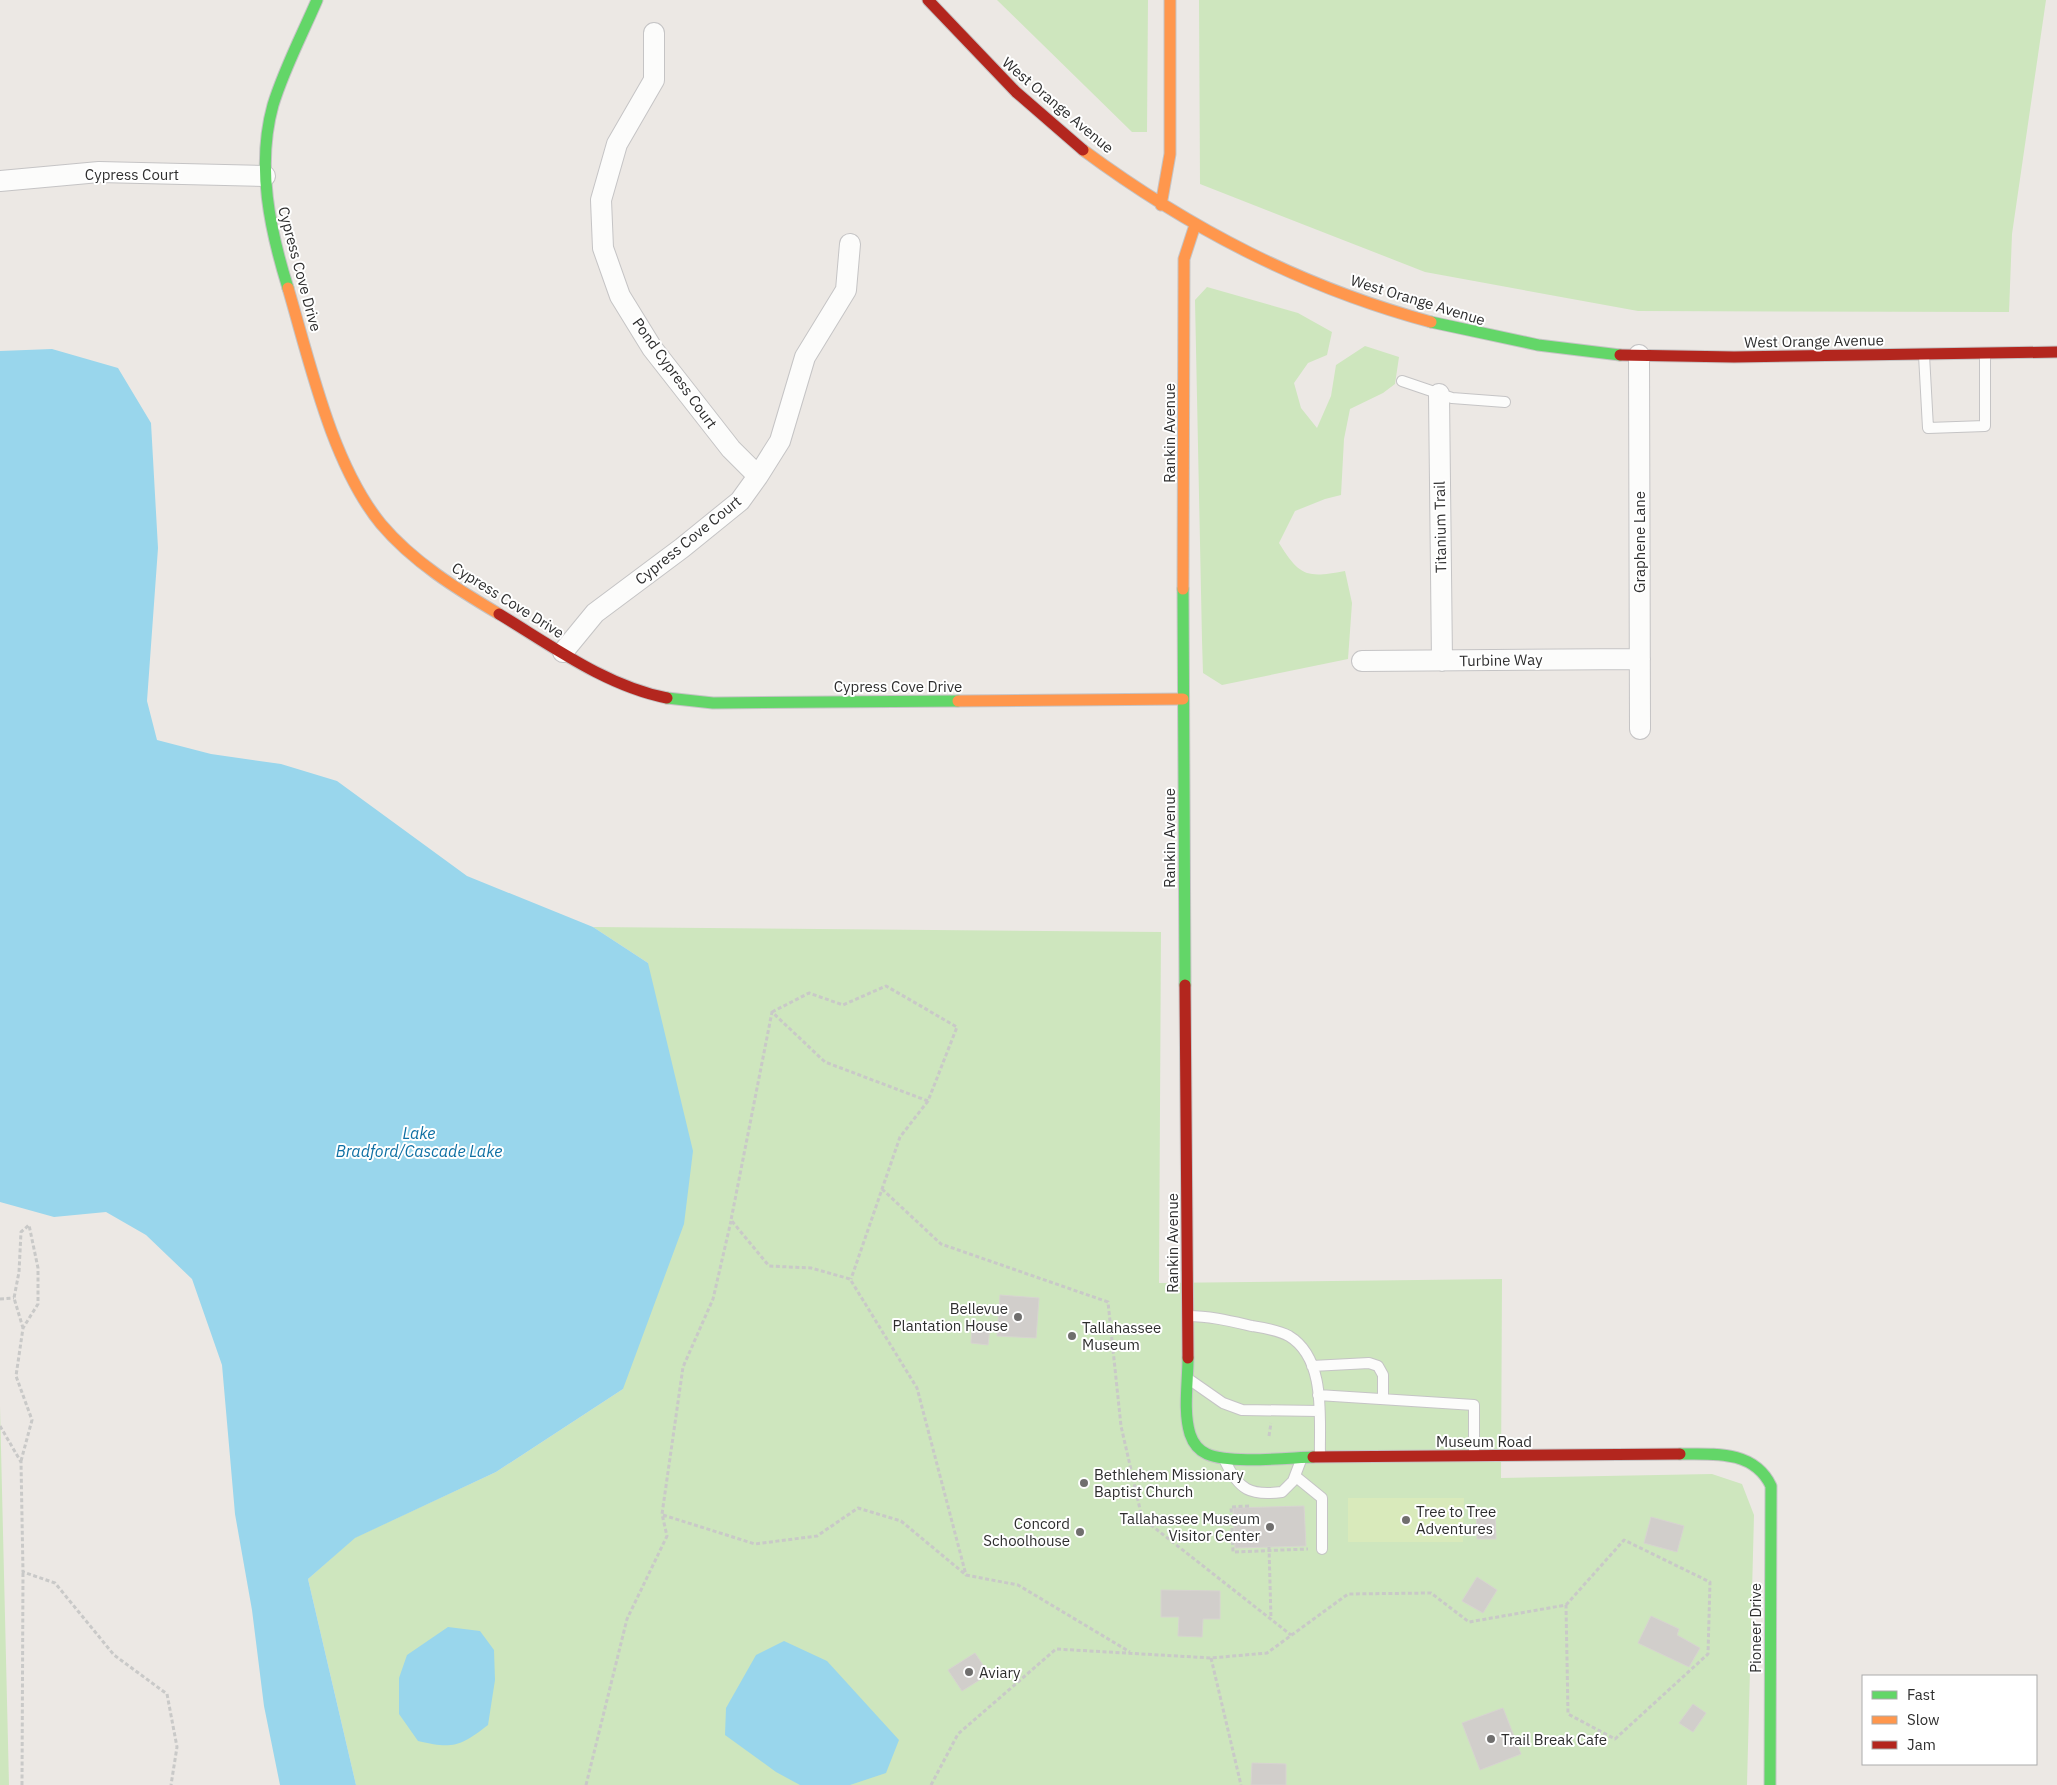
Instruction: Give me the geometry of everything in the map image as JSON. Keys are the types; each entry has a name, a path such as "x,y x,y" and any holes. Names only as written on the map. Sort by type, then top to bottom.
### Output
{"street":[{"name":"Cypress Cove Drive","path":"316,0 284,68 274,101 266,143 265,176 273,230 289,294 328,422 349,476 383,526 434,572 468,595 563,652 628,686 653,695 696,702 1183,699"},
{"name":"West Orange Avenue","path":"928,0 970,48 1024,100 1075,144 1161,205 1252,255 1323,287 1443,326 1556,348 1687,358 2057,352"},
{"path":"1161,205 1170,154 1170,0"},
{"name":"Pond Cypress Court","path":"654,33 654,80 617,144 601,200 603,248 620,296 652,348 731,449 758,476"},
{"name":"Cypress Court","path":"0,181 99,172 265,176"},
{"name":"Rankin Avenue","path":"1195,225 1184,259 1183,699 1187,1378 1188,1424 1191,1440 1199,1450"},
{"name":"Cypress Cove Court","path":"563,652 595,613 682,548 740,501 758,476 780,441 805,357 846,290 850,244"},
{"name":"Graphene Lane","path":"1639,355 1640,730"},
{"name":"Titanium Trail","path":"1438,394 1442,661"},
{"name":"Turbine Way","path":"1362,661 1640,658"},
{"name":"Museum Road","path":"1199,1450 1212,1457 1224,1458 1718,1454 1745,1459 1766,1472"},
{"name":"Pioneer Drive","path":"1766,1472 1771,1486 1770,1785"}],"lane":[{"path":"1924,354 1928,428 1985,426 1985,353"},
{"path":"1402,381 1438,394 1465,400 1505,402"},
{"path":"1187,1316 1211,1316 1269,1329 1289,1337 1301,1348 1312,1366 1317,1380 1320,1457"},
{"path":"1312,1366 1369,1363 1378,1366 1382,1376 1382,1399"},
{"path":"1187,1378 1224,1403 1242,1410 1319,1411"},
{"path":"1318,1395 1474,1405 1474,1456"},
{"path":"1224,1458 1235,1481 1245,1488 1268,1494 1282,1492 1295,1476 1303,1457"},
{"path":"1295,1476 1322,1498 1322,1549"}],"path":[{"path":"772,1012 808,993 843,1005 886,986 957,1027 928,1101 900,1137 850,1279"},
{"path":"772,1012 825,1062 928,1101"},
{"path":"586,1785 627,1620 667,1536 662,1514 683,1367 713,1299 731,1220 772,1012"},
{"path":"882,1189 941,1244 1108,1302 1121,1426 1142,1518 1291,1635"},
{"path":"731,1220 769,1266 811,1268 850,1279 918,1388 966,1575"},
{"path":"22,1785 23,1572 21,1462 32,1420 16,1376 23,1328 38,1304 38,1268 29,1225 21,1232 19,1272 14,1298 23,1328"},
{"path":"0,1299 14,1298"},
{"path":"1269,1438 1273,1410"},
{"path":"0,1426 21,1462"},
{"path":"1258,1506 1231,1506 1232,1552 1269,1549 1322,1549"},
{"path":"662,1514 755,1544 817,1536 858,1508 902,1521 966,1575 1018,1585 1131,1654"},
{"path":"931,1785 958,1734 1056,1649 1211,1658 1267,1653 1348,1594 1431,1593 1469,1622 1566,1606 1624,1540 1710,1582 1708,1654 1615,1739 1568,1714 1566,1606"},
{"path":"1269,1549 1271,1619"},
{"path":"23,1572 54,1583 114,1655 167,1694 177,1747 170,1785"},
{"path":"1211,1658 1241,1785"}],"green space":[{"path":"997,0 1148,0 1147,132 1132,132"},
{"path":"1199,0 2046,0 2012,234 2009,312 1638,311 1425,272 1200,184"},
{"path":"1207,287 1298,313 1332,332 1327,355 1308,363 1294,383 1301,408 1317,428 1331,396 1336,365 1365,346 1399,357 1395,384 1383,393 1350,409 1344,439 1341,495 1295,511 1279,543 1293,563 1299,569 1306,572 1322,574 1345,571 1352,603 1348,659 1222,685 1203,673 1195,300"},
{"name":"Tallahassee Museum","path":"593,927 1161,932 1159,1283 1502,1279 1501,1478 1712,1474 1742,1484 1754,1515 1747,1785 356,1785 308,1579 354,1538 496,1472 623,1389 648,963"},
{"path":"0,1406 9,1785 0,1785"},
{"name":"Tree to Tree Adventures","path":"1348,1498 1464,1498 1463,1542 1348,1542"}],"water":[{"name":"Lake Bradford/Cascade Lake","path":"52,349 118,368 151,423 158,548 147,701 157,740 211,754 281,764 337,781 467,876 593,927 648,963 693,1151 684,1224 623,1389 496,1472 355,1538 308,1579 356,1785 280,1785 264,1706 252,1610 235,1514 222,1365 192,1279 146,1235 106,1212 54,1217 0,1202 0,351"},
{"path":"448,1627 480,1631 494,1650 495,1680 488,1725 463,1742 439,1745 418,1741 399,1714 399,1678 407,1655"},
{"path":"784,1641 827,1661 899,1740 886,1773 850,1785 800,1785 776,1772 725,1735 726,1708 756,1655"}],"building":[{"name":"Bellevue Plantation House","path":"1000,1295 1039,1298 1036,1338 997,1336"},
{"path":"972,1325 990,1326 988,1345 971,1343"},
{"name":"Tallahassee Museum Visitor Center","path":"1304,1506 1306,1546 1235,1548 1233,1508"},
{"path":"1476,1510 1495,1510 1496,1539 1477,1539"},
{"path":"1651,1517 1684,1526 1677,1552 1644,1543"},
{"path":"1477,1577 1497,1590 1483,1613 1462,1601"},
{"path":"1161,1590 1220,1591 1220,1619 1203,1619 1202,1637 1178,1636 1179,1617 1161,1617"},
{"path":"1651,1616 1679,1629 1677,1635 1700,1648 1689,1667 1638,1643"},
{"name":"Aviary","path":"975,1653 989,1674 962,1691 948,1670"},
{"path":"1693,1704 1706,1713 1693,1732 1679,1723"},
{"name":"Trail Break Cafe","path":"1503,1708 1521,1754 1480,1770 1462,1723"},
{"path":"1252,1763 1286,1764 1286,1785 1251,1785"}],"traffic: fast":[{"path":"288,288 281,266 267,198 266,151 268,128 277,92 317,0"},
{"path":"1431,322 1538,345 1620,355"},
{"path":"1183,589 1185,985"},
{"path":"667,698 713,703 958,701"},
{"path":"1188,1358 1186,1406 1188,1425 1196,1446 1201,1450 1217,1457 1244,1460 1313,1457"},
{"path":"1680,1454 1732,1456 1744,1460 1764,1474 1771,1486 1770,1785"}],"traffic: slow":[{"path":"1161,205 1170,154 1170,0"},
{"path":"1083,150 1123,179 1164,205 1206,230 1249,252 1292,273 1337,291 1383,308 1431,322"},
{"path":"1183,589 1184,259 1195,225"},
{"path":"288,288 324,412 349,472 364,500 381,524 421,563 499,614"},
{"path":"958,701 1183,699"}],"traffic: jam":[{"path":"928,0 1016,92 1083,150"},
{"path":"1620,355 1734,357 2057,352"},
{"path":"499,614 601,675 644,692 667,698"},
{"path":"1185,985 1188,1358"},
{"path":"1313,1457 1680,1454"}],"place":[{"name":"Bellevue Plantation House","path":"1018,1317"},
{"name":"Tallahassee Museum","path":"1072,1336"},
{"name":"Bethlehem Missionary Baptist Church","path":"1084,1483"},
{"name":"Tree to Tree Adventures","path":"1406,1520"},
{"name":"Tallahassee Museum Visitor Center","path":"1270,1527"},
{"name":"Concord Schoolhouse","path":"1080,1532"},
{"name":"Aviary","path":"969,1672"},
{"name":"Trail Break Cafe","path":"1491,1739"}]}
